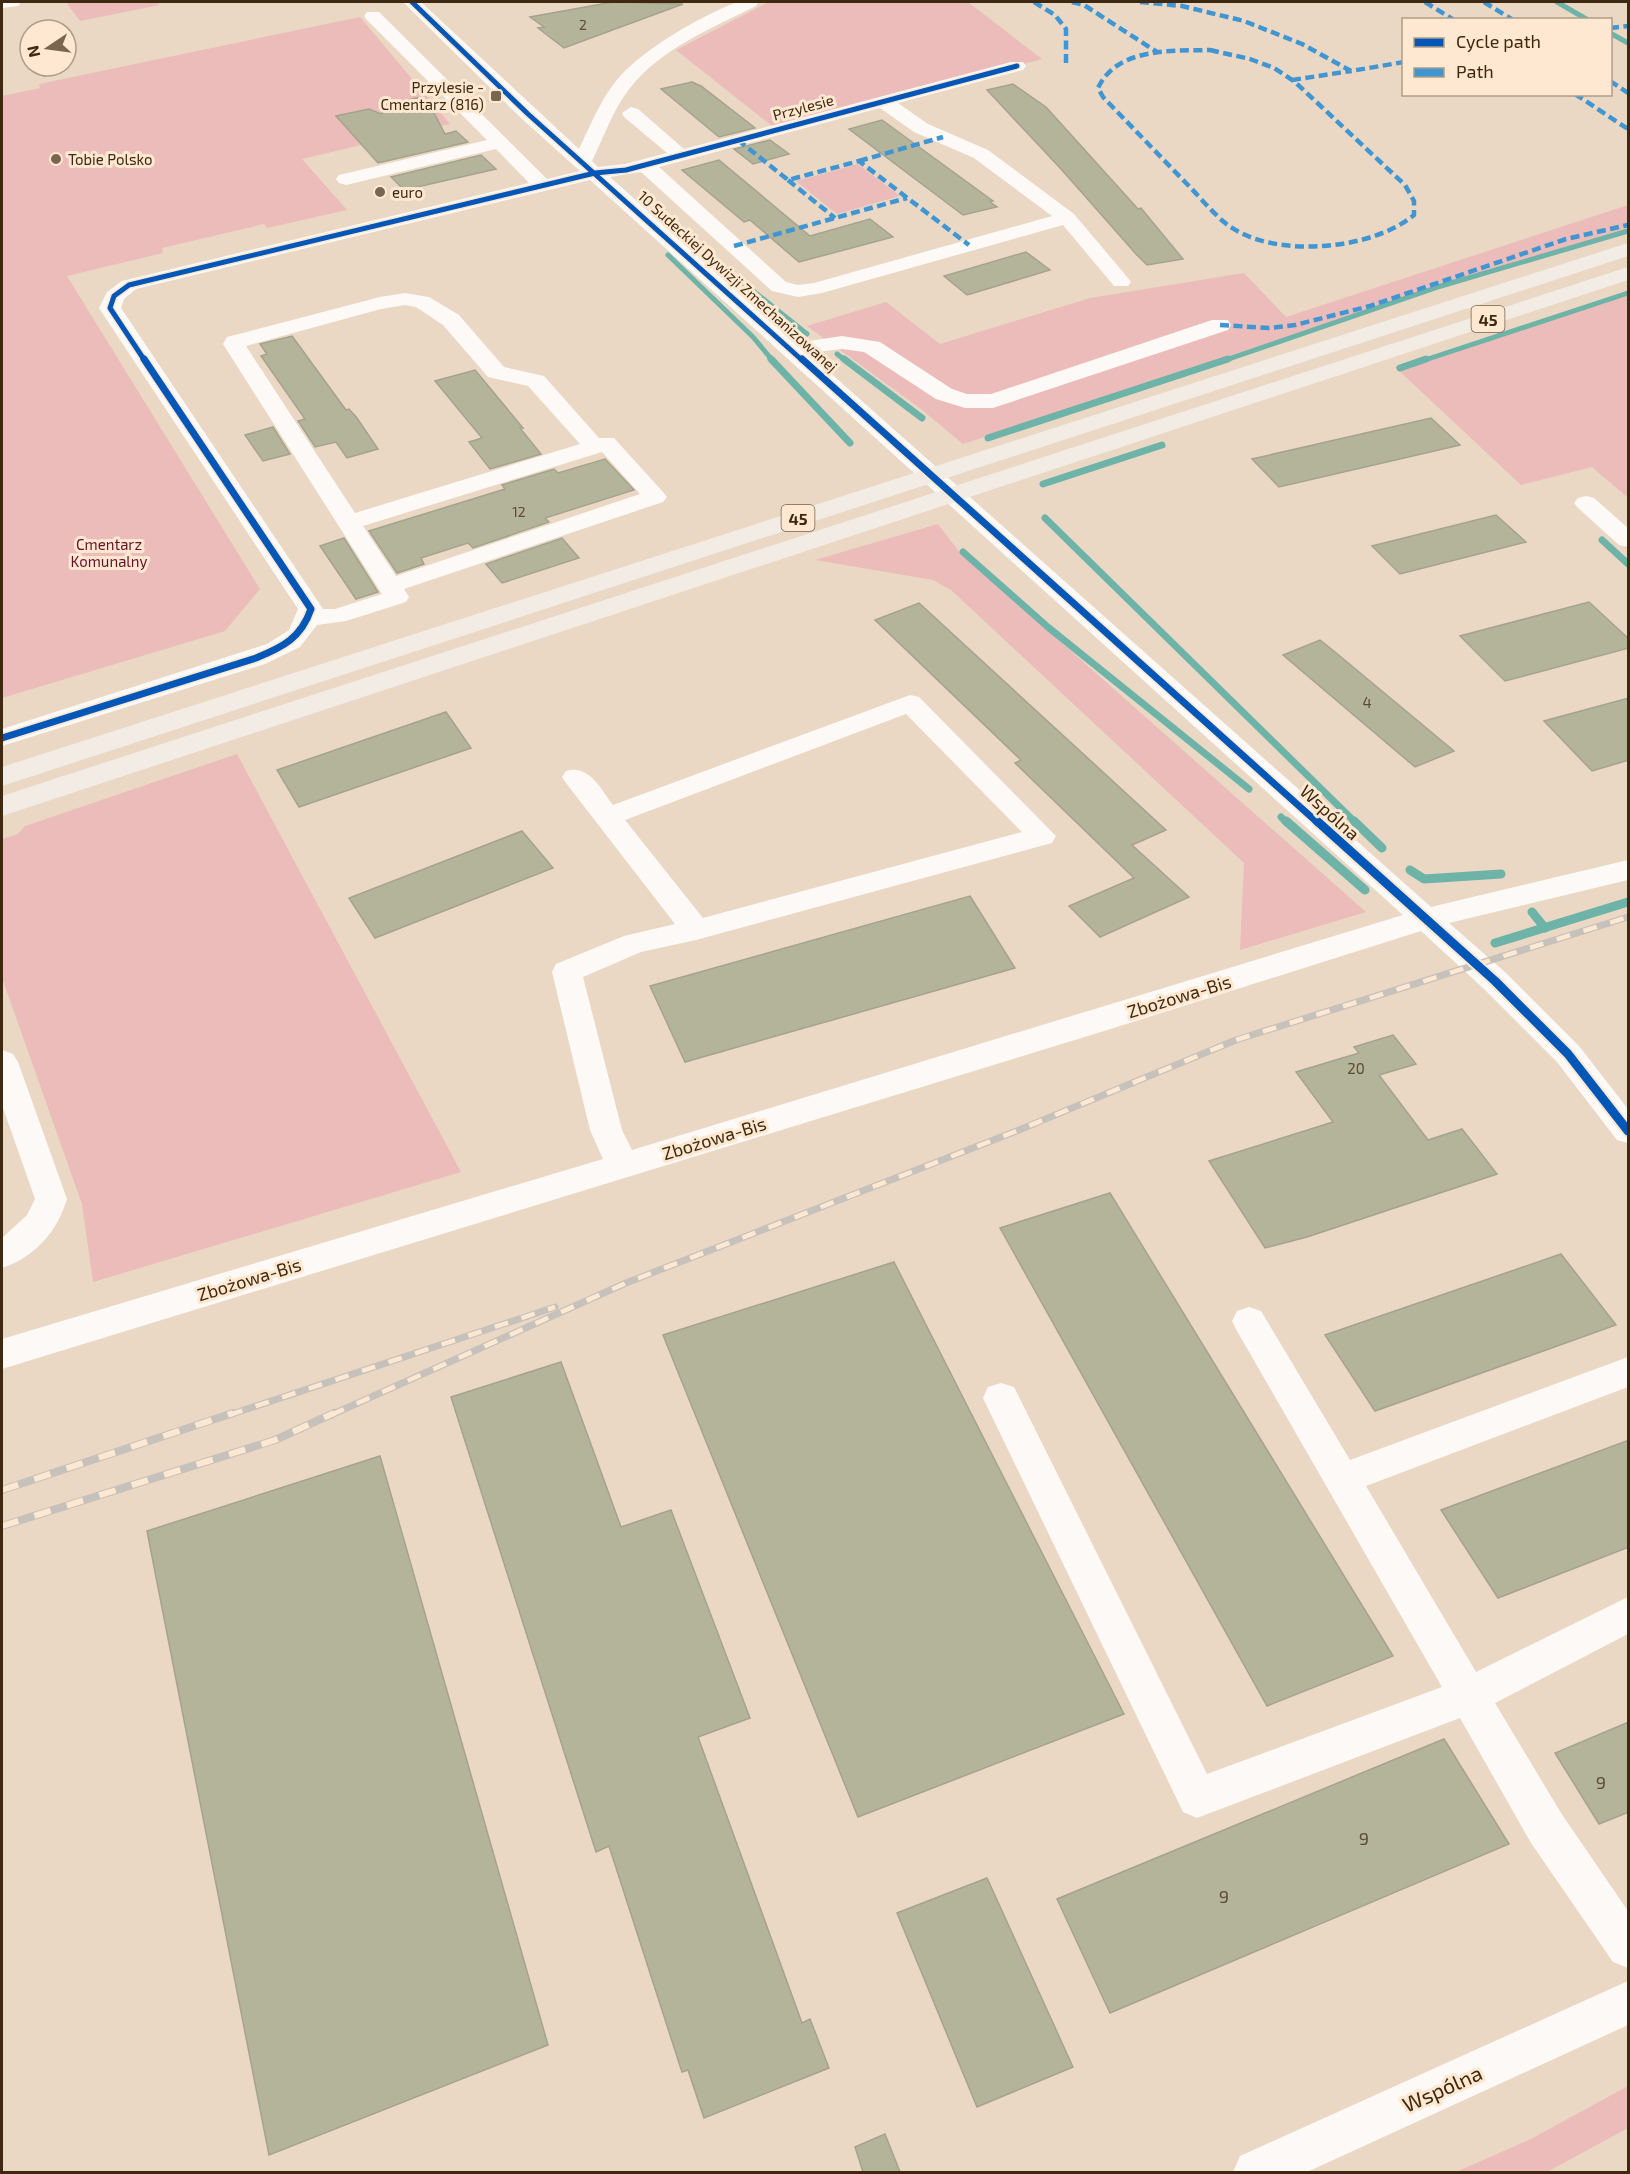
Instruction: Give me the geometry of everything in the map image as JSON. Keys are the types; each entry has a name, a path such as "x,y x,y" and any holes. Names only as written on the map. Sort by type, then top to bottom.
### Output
{"main road":[{"name":"45","path":"2,777 1629,249"},
{"name":"45","path":"2,806 1629,273"}],"street":[{"path":"2,3 12,2"},
{"name":"10 Sudeckiej Dywizji Zmechanizowanej","path":"412,2 478,66 994,532"},
{"path":"589,167 623,83 648,61 712,21 750,2"},
{"path":"373,16 542,185"},
{"path":"433,76 478,66"},
{"name":"Przylesie","path":"308,618 311,609 110,308 114,296 129,285 165,275 542,185 589,167 645,165 1017,66"},
{"path":"884,102 921,128 981,154 1066,218 1121,282"},
{"path":"631,113 680,155"},
{"path":"346,179 499,143"},
{"path":"645,165 779,287 788,290 815,289 1066,218"},
{"path":"2,738 256,657 287,644 302,634 308,618 338,616 397,597 234,344 235,342 380,303 405,299 422,301 451,320 496,372 536,381 595,447"},
{"path":"792,350 836,343 858,343 872,348 944,394 965,402 993,401 1220,325"},
{"path":"350,522 606,443 655,497 390,586"},
{"path":"1586,502 1629,540"},
{"name":"Wspólna","path":"994,532 1546,1030 1629,1131"},
{"path":"607,817 910,703 1042,836 696,930 634,943 567,972 606,1130 623,1166"},
{"path":"576,777 696,930"},
{"name":"Zbożowa-Bis","path":"2,1354 1425,919 1629,870"},
{"path":"2,1062 51,1199 48,1213 36,1229 14,1248 2,1254"},
{"path":"1249,1321 1546,1828 1629,1947"},
{"path":"1341,1479 1629,1372"},
{"path":"1001,1398 1197,1798 1468,1695 1629,1616"},
{"name":"Wspólna","path":"1256,2172 1629,2003"}],"green space":[{"path":"66,2 157,2 160,5 80,21"},
{"path":"769,2 968,2 1042,59 777,130 676,50"},
{"name":"Cmentarz Komunalny","path":"360,17 450,124 302,159 347,210 267,228 264,224 162,248 163,253 67,276 260,589 225,631 2,698 2,96 40,88 39,84 78,78 78,76"},
{"path":"858,164 900,196 837,214 796,181"},
{"path":"1628,205 1628,230 1385,306 963,444 921,409 807,326 886,302 940,344 1090,298 1244,273 1286,317"},
{"path":"1628,294 1628,498 1592,467 1521,485 1395,367"},
{"path":"938,524 960,553 1366,912 1240,950 1244,863 951,590 933,580 815,560"},
{"path":"237,754 461,1172 93,1282 82,1204 2,978 2,839 18,834 25,826"},
{"path":"1628,2086 1628,2128 1547,2172 1456,2172 1529,2140"}],"building":[{"path":"613,2 683,4 564,48 538,28 544,27 530,17"},
{"path":"692,82 701,86 755,128 719,137 661,89"},
{"path":"1013,84 1046,107 1138,209 1141,208 1183,259 1147,265 1136,254 987,90"},
{"path":"421,97 431,107 445,134 456,131 468,142 378,163 336,116 369,109 381,114 394,103"},
{"path":"882,120 993,201 990,202 997,207 963,215 849,129"},
{"path":"770,140 789,154 753,164 734,149"},
{"path":"481,155 496,169 404,190 391,177"},
{"path":"719,160 810,236 870,219 893,237 799,262 750,220 744,222 682,170"},
{"path":"1026,252 1050,270 967,295 944,276"},
{"path":"292,336 346,410 349,409 357,418 378,449 347,458 336,442 315,447 298,421 305,419 261,356 267,354 260,344"},
{"path":"475,370 523,428 520,428 541,454 490,469 469,442 482,438 435,381"},
{"path":"1431,418 1460,445 1279,487 1252,459"},
{"path":"273,427 290,454 263,461 245,435"},
{"path":"605,459 634,490 545,518 549,522 473,548 468,543 421,558 424,564 397,573 369,531 505,489 502,485 554,469 558,473"},
{"path":"1496,515 1526,542 1400,574 1372,546"},
{"path":"344,538 378,592 356,599 320,546"},
{"path":"562,538 579,558 502,583 486,564"},
{"path":"1589,602 1629,639 1629,648 1505,681 1460,636"},
{"path":"919,603 1166,830 1132,845 1189,897 1100,937 1069,906 1134,878 1015,763 1021,760 875,620"},
{"path":"1320,640 1454,751 1415,767 1283,655"},
{"path":"1629,698 1629,760 1592,771 1544,721"},
{"path":"446,712 471,748 299,807 277,770"},
{"path":"522,831 553,868 375,938 349,898"},
{"path":"970,896 1015,968 685,1062 650,986"},
{"path":"1393,1035 1416,1064 1379,1075 1428,1140 1462,1129 1497,1174 1307,1237 1265,1248 1209,1161 1333,1122 1296,1072 1359,1053 1354,1047"},
{"path":"1110,1193 1393,1656 1267,1706 1000,1228"},
{"path":"1561,1254 1616,1325 1375,1411 1325,1335"},
{"path":"894,1262 1124,1714 858,1817 663,1335"},
{"path":"561,1362 621,1527 671,1510 750,1718 698,1737 802,2023 810,2019 829,2068 704,2118 688,2070 682,2072 609,1846 596,1852 451,1397"},
{"path":"1629,1440 1629,1547 1498,1598 1441,1510"},
{"path":"380,1456 548,2045 269,2155 147,1531"},
{"path":"1629,1722 1629,1812 1599,1824 1555,1753"},
{"path":"1444,1739 1509,1844 1110,2013 1057,1899"},
{"path":"987,1878 1073,2067 977,2107 897,1913"},
{"path":"885,2134 900,2172 863,2172 855,2147"}],"waterway":[{"path":"1557,2 1585,18"},
{"path":"1612,34 1628,43"},
{"path":"1223,361 1441,286 1628,231"},
{"path":"697,246 807,334"},
{"path":"668,255 753,337 773,361"},
{"path":"1422,361 1628,293"},
{"path":"837,354 846,361"},
{"path":"771,359 850,443"},
{"path":"844,359 922,418"},
{"path":"988,438 1228,359"},
{"path":"1400,368 1426,359"},
{"path":"1043,484 1162,445"},
{"path":"1045,518 1356,823"},
{"path":"1602,540 1628,564"},
{"path":"963,552 1049,628 1249,789"},
{"path":"1281,817 1287,823"},
{"path":"1286,821 1365,890"},
{"path":"1354,821 1382,848"},
{"path":"1410,870 1424,879 1501,874"},
{"path":"1545,928 1628,902"},
{"path":"1532,912 1545,928"},
{"path":"1495,943 1545,928"}],"railway":[{"path":"331,1415 626,1283 1014,1132 1236,1040 1628,917"},
{"path":"229,1415 555,1307"},
{"path":"2,1490 233,1413"},
{"path":"2,1526 275,1440 334,1413"}],"marked path":[{"path":"1034,2 1055,15 1066,29 1066,64"},
{"path":"1072,2 1084,5 1157,52 1210,50 1250,59 1274,68 1295,82 1405,185 1414,201 1414,215 1401,224 1360,241 1328,247 1272,242 1239,231 1225,223 1103,97 1098,88 1114,67 1131,59 1157,52"},
{"path":"1140,2 1182,6 1244,21 1283,35 1351,71 1402,62"},
{"path":"1425,2 1451,18"},
{"path":"1484,2 1510,18"},
{"path":"1612,28 1628,26"},
{"path":"1292,80 1351,71"},
{"path":"1612,82 1628,93"},
{"path":"1578,96 1628,129"},
{"path":"859,161 943,137"},
{"path":"738,140 788,180 859,161 969,245"},
{"path":"788,180 835,218"},
{"path":"734,246 907,198"},
{"path":"1220,325 1269,328 1295,325 1370,306 1566,239 1628,225"}],"cycle path":[{"path":"412,2 528,114 1495,981 1568,1054 1628,1131"},
{"path":"2,738 256,658 298,636 311,609 110,308 114,296 129,285 595,173 626,170 1017,66"}],"place":[{"name":"Przylesie - Cmentarz (816)","path":"496,96"},
{"name":"Tobie Polsko","path":"56,159"},
{"name":"euro","path":"380,192"}]}
